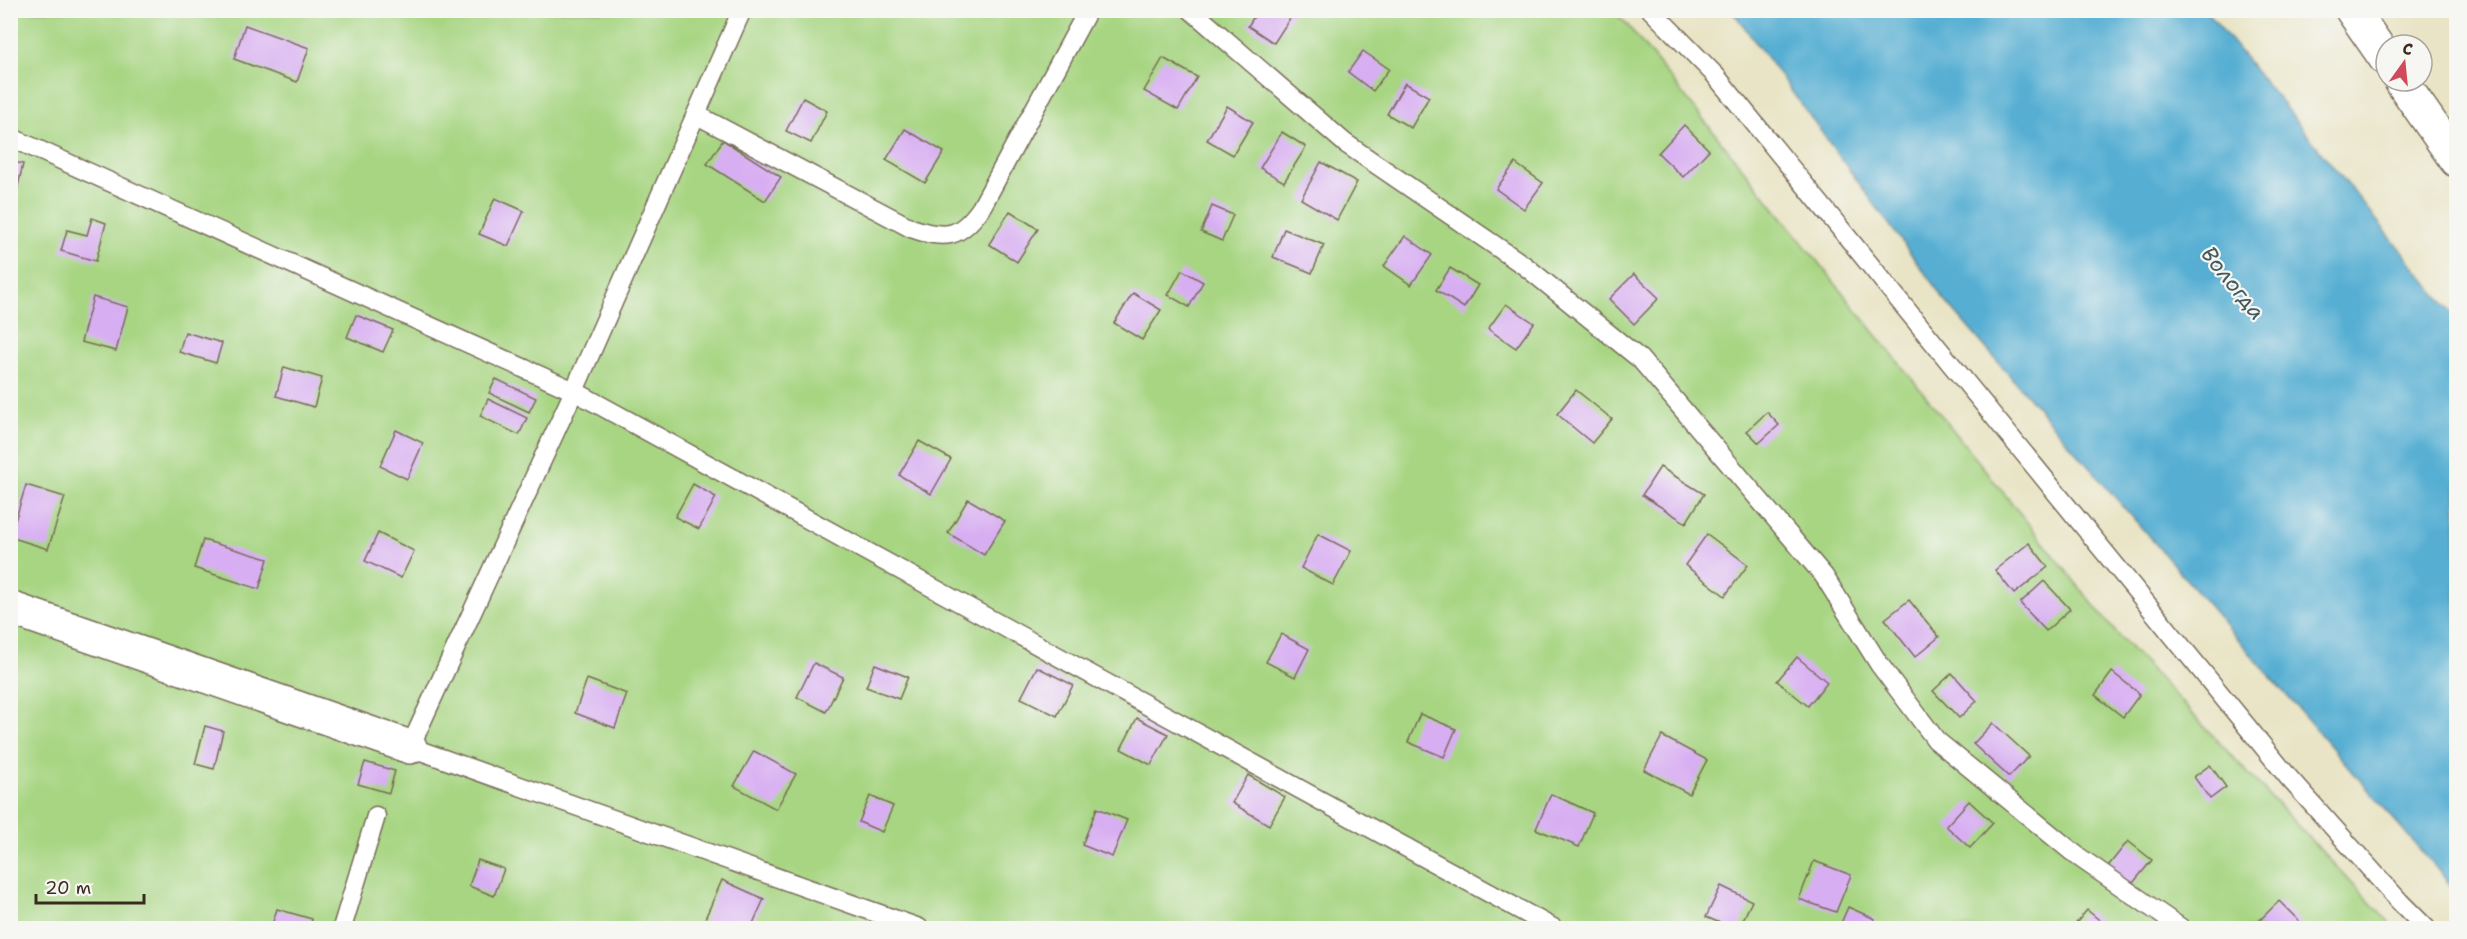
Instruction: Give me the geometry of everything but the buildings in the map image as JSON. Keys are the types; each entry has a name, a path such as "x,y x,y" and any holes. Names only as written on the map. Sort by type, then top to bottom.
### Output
{"street":[{"path":"2352,10 2374,42"},
{"path":"2410,93 2457,160"},
{"path":"10,608 410,747"}],"lane":[{"path":"742,10 574,391 410,747 919,928"},
{"path":"697,115 911,228 932,235 953,234 968,226 981,208 1088,10"},
{"path":"1191,10 1345,143 1525,266 1640,359 1824,576 1879,664 1936,740 2076,855 2181,928"},
{"path":"1651,10 1715,75 2289,778 2426,928"},
{"path":"10,137 574,391 1553,928"},
{"path":"342,928 376,816"}],"green space":[{"path":"10,11 1611,11 1625,22 2117,634 2394,928 11,928"}],"water":[{"name":"Вологда","path":"1730,11 2207,11 2456,318 2456,891 1947,303 1737,17"}]}
